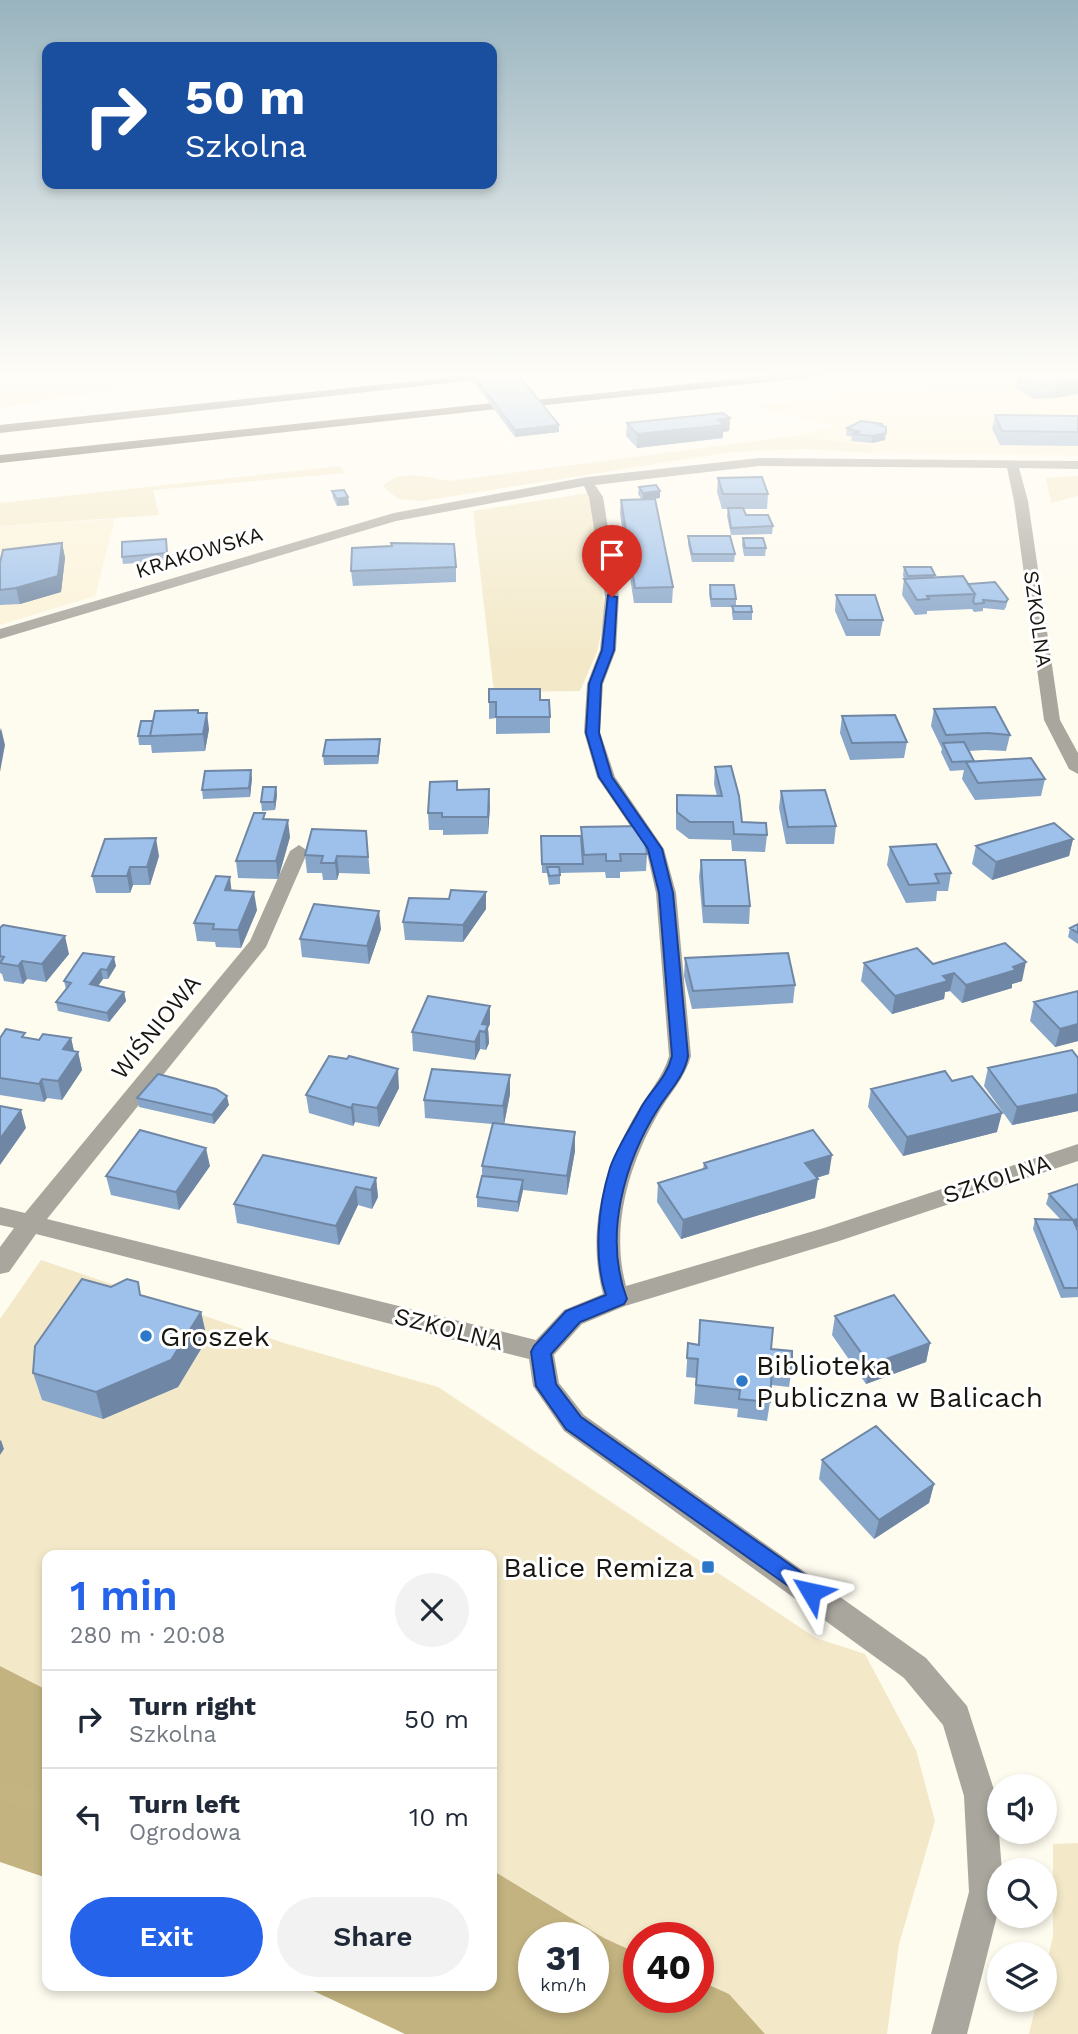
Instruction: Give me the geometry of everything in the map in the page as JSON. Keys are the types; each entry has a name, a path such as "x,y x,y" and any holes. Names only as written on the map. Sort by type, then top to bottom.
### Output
{"street":[{"name":"KRAKOWSKA","path":"0,634 394,517 587,481 714,467"},
{"name":"SZKOLNA","path":"1013,467 1021,501 1052,720 1078,769"},
{"path":"587,481 596,497 612,609 608,650 595,684 592,733 606,777 655,849 666,893 680,1056 677,1072 651,1106 619,1167 609,1216 608,1259 610,1278 617,1299"},
{"name":"WIŚNIOWA","path":"0,1265 31,1222 259,943 299,851"},
{"name":"SZKOLNA","path":"0,1216 541,1352 573,1317 617,1299 830,1234 1078,1152"},
{"path":"541,1352 546,1386 574,1423 915,1668 956,1717 980,1796 986,1892 949,2034"}],"shaded area":[{"path":"332,467 341,467 346,473 153,490 159,515 0,526 0,503"},
{"path":"557,467 637,467 422,501 398,499 383,486 390,480 406,475 449,481"},
{"path":"1078,476 1078,496 1051,503 1046,478"},
{"path":"588,493 592,499 605,613 597,652 580,691 494,692 473,511"},
{"path":"115,519 95,596 0,625 0,526"},
{"path":"41,1260 284,1343 438,1387 816,1638 865,1654 916,1750 935,1821 899,1944 887,2034 762,2034 729,1994 714,1987 714,1922 623,1922 623,1947 609,1940 609,1922 578,1922 497,1873 497,1550 42,1550 42,1687 0,1666 0,1319"},
{"path":"0,1666 42,1687 42,1876 0,1862"},
{"path":"1078,1843 1078,2034 1029,2034 1034,2012 1057,2012 1057,1942 1052,1942 1053,1928 1057,1928 1057,1858 1053,1858 1053,1844"},
{"path":"497,1873 578,1922 518,1922 518,2013 609,2013 609,1940 623,1947 623,2013 714,2013 714,1987 729,1994 765,2034 405,2034 314,1991 497,1991"}],"building":[{"path":"762,477 768,494 723,494 718,478"},
{"path":"656,485 660,491 643,493 639,487"},
{"path":"344,490 348,497 337,499 332,491"},
{"path":"655,499 673,587 635,588 621,500"},
{"path":"728,508 743,508 746,515 768,515 773,526 731,528"},
{"path":"688,536 730,536 735,554 692,554"},
{"path":"743,538 763,538 766,548 745,548"},
{"path":"166,539 167,553 122,557 122,542"},
{"path":"62,543 58,576 0,590 3,550"},
{"path":"391,543 454,544 456,567 351,571 352,548 392,546"},
{"path":"904,567 931,567 935,575 908,576"},
{"path":"963,576 975,594 927,596 929,599 917,600 904,579"},
{"path":"995,582 1008,599 1006,602 983,600 984,603 975,604 975,594 968,584"},
{"path":"710,585 734,585 736,599 711,599"},
{"path":"836,595 875,595 883,620 848,620"},
{"path":"732,606 751,606 752,612 734,612"},
{"path":"489,689 540,689 540,700 549,700 550,717 496,717 496,702 489,702"},
{"path":"995,707 1010,735 946,735 934,709"},
{"path":"198,710 198,713 207,713 203,734 150,736 155,711"},
{"path":"895,715 907,742 852,743 842,716"},
{"path":"141,721 153,721 150,736 138,736"},
{"path":"380,739 378,756 323,756 326,740"},
{"path":"964,742 974,761 952,762 943,743"},
{"path":"1031,758 1045,779 978,783 966,762"},
{"path":"731,766 742,822 766,823 767,835 734,834 733,822 690,822 677,812 677,795 722,796 715,767"},
{"path":"251,770 249,788 202,790 205,771"},
{"path":"457,781 457,790 489,789 488,817 442,817 442,813 428,813 430,782"},
{"path":"263,787 276,787 274,802 261,802"},
{"path":"825,790 836,826 788,827 781,791"},
{"path":"254,813 265,813 263,819 288,820 276,861 236,861"},
{"path":"1054,823 1073,839 996,862 976,846"},
{"path":"643,826 647,854 620,854 621,861 606,861 606,854 584,855 581,827"},
{"path":"312,829 366,831 368,857 337,856 335,863 321,863 323,856 305,855"},
{"path":"541,836 581,836 583,864 542,864"},
{"path":"156,838 147,867 130,867 127,876 92,876 105,839"},
{"path":"936,844 951,873 935,874 939,883 909,885 890,847"},
{"path":"701,860 745,860 750,906 704,906"},
{"path":"547,867 559,867 560,875 549,876"},
{"path":"216,876 230,877 225,890 254,892 238,930 213,929 214,924 194,923"},
{"path":"451,890 486,892 463,925 403,922 409,898 449,899"},
{"path":"314,904 379,911 367,946 300,939"},
{"path":"1078,924 1078,933 1070,928"},
{"path":"3,925 65,936 42,964 22,961 18,966 0,963 4,957 0,956 0,928"},
{"path":"1005,943 1026,962 1013,967 1016,970 966,985 954,973 943,976 948,981 895,996 864,963 917,948 933,964"},
{"path":"83,953 114,957 107,970 101,969 90,984 124,992 107,1013 56,1002 71,983 64,981"},
{"path":"788,953 795,985 693,991 685,958"},
{"path":"1078,991 1078,1024 1060,1029 1034,1002"},
{"path":"428,996 490,1006 482,1024 488,1025 485,1032 480,1031 475,1042 412,1032"},
{"path":"6,1029 25,1033 22,1037 39,1040 43,1034 71,1038 63,1049 78,1052 58,1081 42,1079 39,1084 0,1078 0,1038"},
{"path":"1072,1050 1078,1058 1078,1094 1017,1107 988,1068"},
{"path":"329,1056 347,1059 349,1056 398,1069 377,1108 353,1104 351,1108 306,1095"},
{"path":"432,1069 510,1075 503,1106 424,1100"},
{"path":"945,1071 952,1081 972,1076 1002,1113 907,1137 871,1089"},
{"path":"158,1074 216,1089 227,1096 212,1115 137,1098"},
{"path":"0,1106 21,1110 0,1139"},
{"path":"493,1123 575,1132 567,1176 482,1166"},
{"path":"140,1130 206,1148 176,1192 106,1176"},
{"path":"813,1130 832,1155 805,1163 818,1179 683,1220 658,1183 707,1168 704,1163"},
{"path":"263,1155 376,1178 371,1190 356,1187 336,1226 234,1204"},
{"path":"482,1176 523,1180 518,1202 477,1197"},
{"path":"1078,1184 1078,1219 1073,1220 1049,1194"},
{"path":"1035,1219 1073,1220 1078,1231 1078,1288 1064,1288"},
{"path":"82,1279 111,1287 127,1279 138,1282 140,1295 201,1312 171,1360 96,1392 33,1373 35,1346"},
{"path":"894,1295 930,1343 870,1365 835,1316"},
{"name":"Biblioteka Publiczna w Balicach","path":"700,1320 773,1328 771,1349 792,1351 792,1368 772,1366 770,1402 739,1399 740,1390 696,1385 698,1359 687,1358 688,1343 699,1345"},
{"path":"876,1426 934,1484 879,1520 822,1460"}],"waterway":[{"path":"0,1791 42,1802"},
{"path":"476,1991 553,2034"}],"place":[{"name":"Groszek","path":"146,1336"},
{"name":"Biblioteka Publiczna w Balicach","path":"742,1381"},
{"name":"Balice Remiza","path":"708,1567"}],"route":[{"path":"612,597 608,650 595,684 592,733 606,777 655,849 666,893 680,1056 677,1072 651,1106 619,1167 609,1216 608,1259 610,1278 617,1299 573,1317 541,1352 546,1386 574,1423 811,1592"}]}
